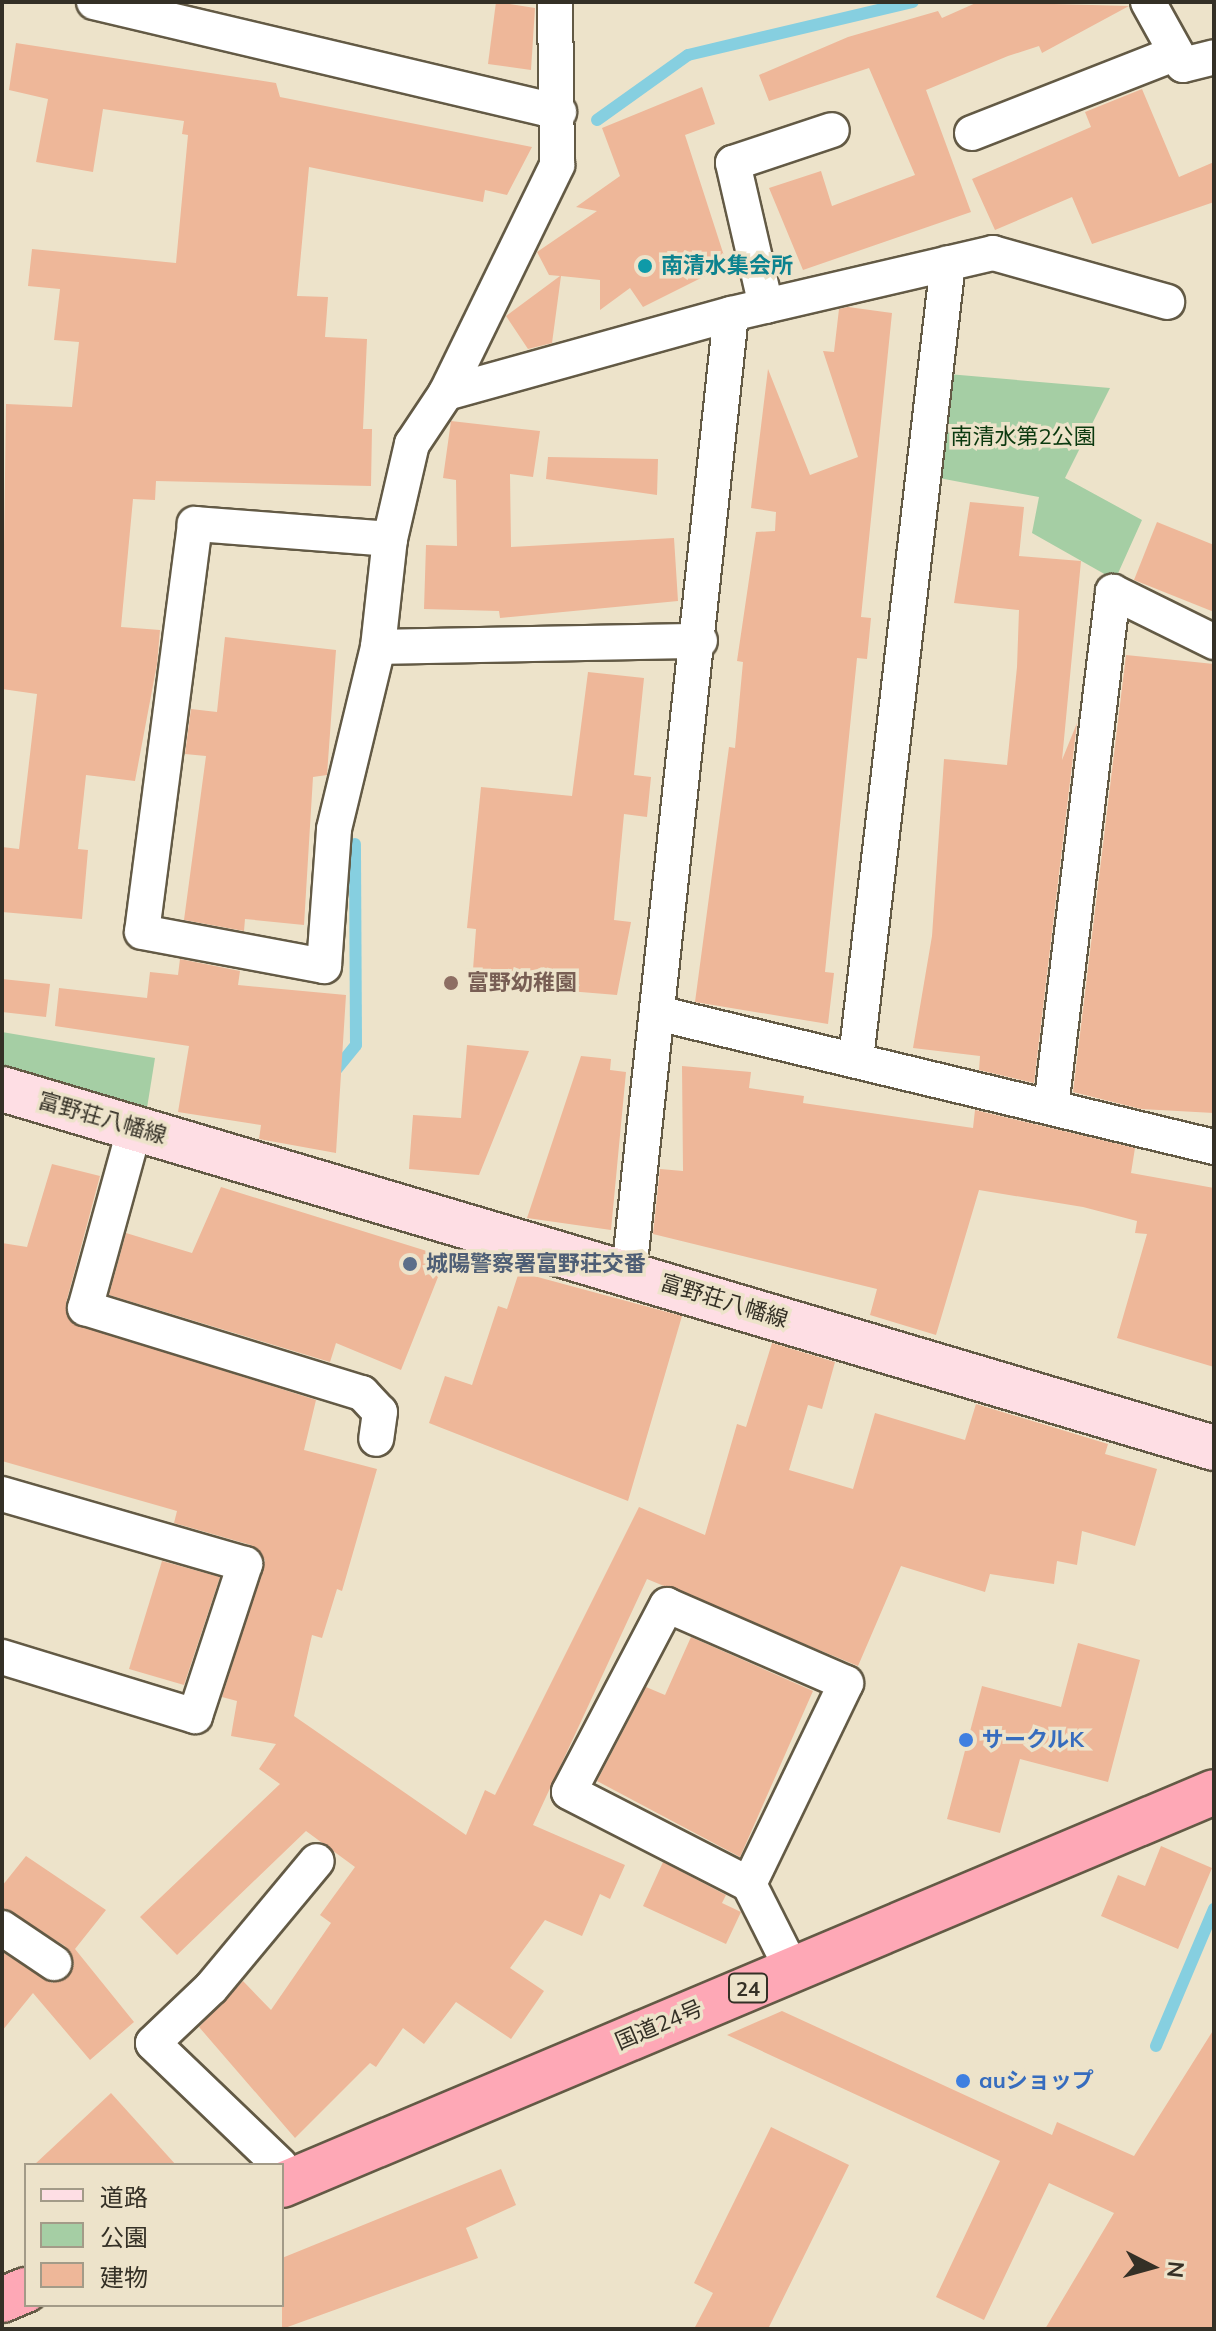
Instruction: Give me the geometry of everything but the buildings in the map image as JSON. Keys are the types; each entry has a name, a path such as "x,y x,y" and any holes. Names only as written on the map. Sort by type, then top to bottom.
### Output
{"highway":[{"name":"国道24号","path":"285,2174 792,1969 1214,1792"},
{"path":"2,2300 24,2291"}],"main road":[{"name":"富野荘八幡線","path":"2,1089 629,1272 1214,1448"}],"street":[{"path":"94,2 559,112"},
{"path":"390,539 195,524 142,932 324,966 334,829 378,647 390,539 412,444 446,393 557,165 559,112 555,2"},
{"path":"1148,2 1183,65 1214,57"},
{"path":"972,133 1176,53"},
{"path":"766,306 733,163 832,130"},
{"path":"446,393 731,314 993,253 1167,302"},
{"path":"856,1059 948,263"},
{"path":"629,1272 661,1014 731,314"},
{"path":"1051,1107 1113,592 1214,642"},
{"path":"378,647 700,641"},
{"path":"661,1014 1214,1147"},
{"path":"135,1127 85,1308 362,1393 380,1412 376,1439"},
{"path":"2,1494 245,1564 195,1716 2,1657"},
{"path":"749,1884 846,1683 667,1605 569,1792 749,1884 792,1969"},
{"path":"274,2163 153,2043 211,1988 317,1861"},
{"path":"2,1928 54,1963"}],"green space":[{"name":"南清水第2公園","path":"948,374 1110,388 1065,478 1142,520 1115,580 1032,533 1039,497 939,478"},
{"path":"2,1032 155,1058 147,1108 2,1066"}],"waterway":[{"path":"597,120 688,55 913,2"},
{"path":"335,1071 356,1045 355,844"},
{"path":"1156,2046 1214,1909"}],"place":[{"name":"南清水集会所","path":"645,266"},
{"name":"富野幼稚園","path":"451,983"},
{"name":"城陽警察署富野荘交番","path":"410,1264"},
{"name":"サークルK","path":"966,1740"},
{"name":"auショップ","path":"963,2081"}]}
